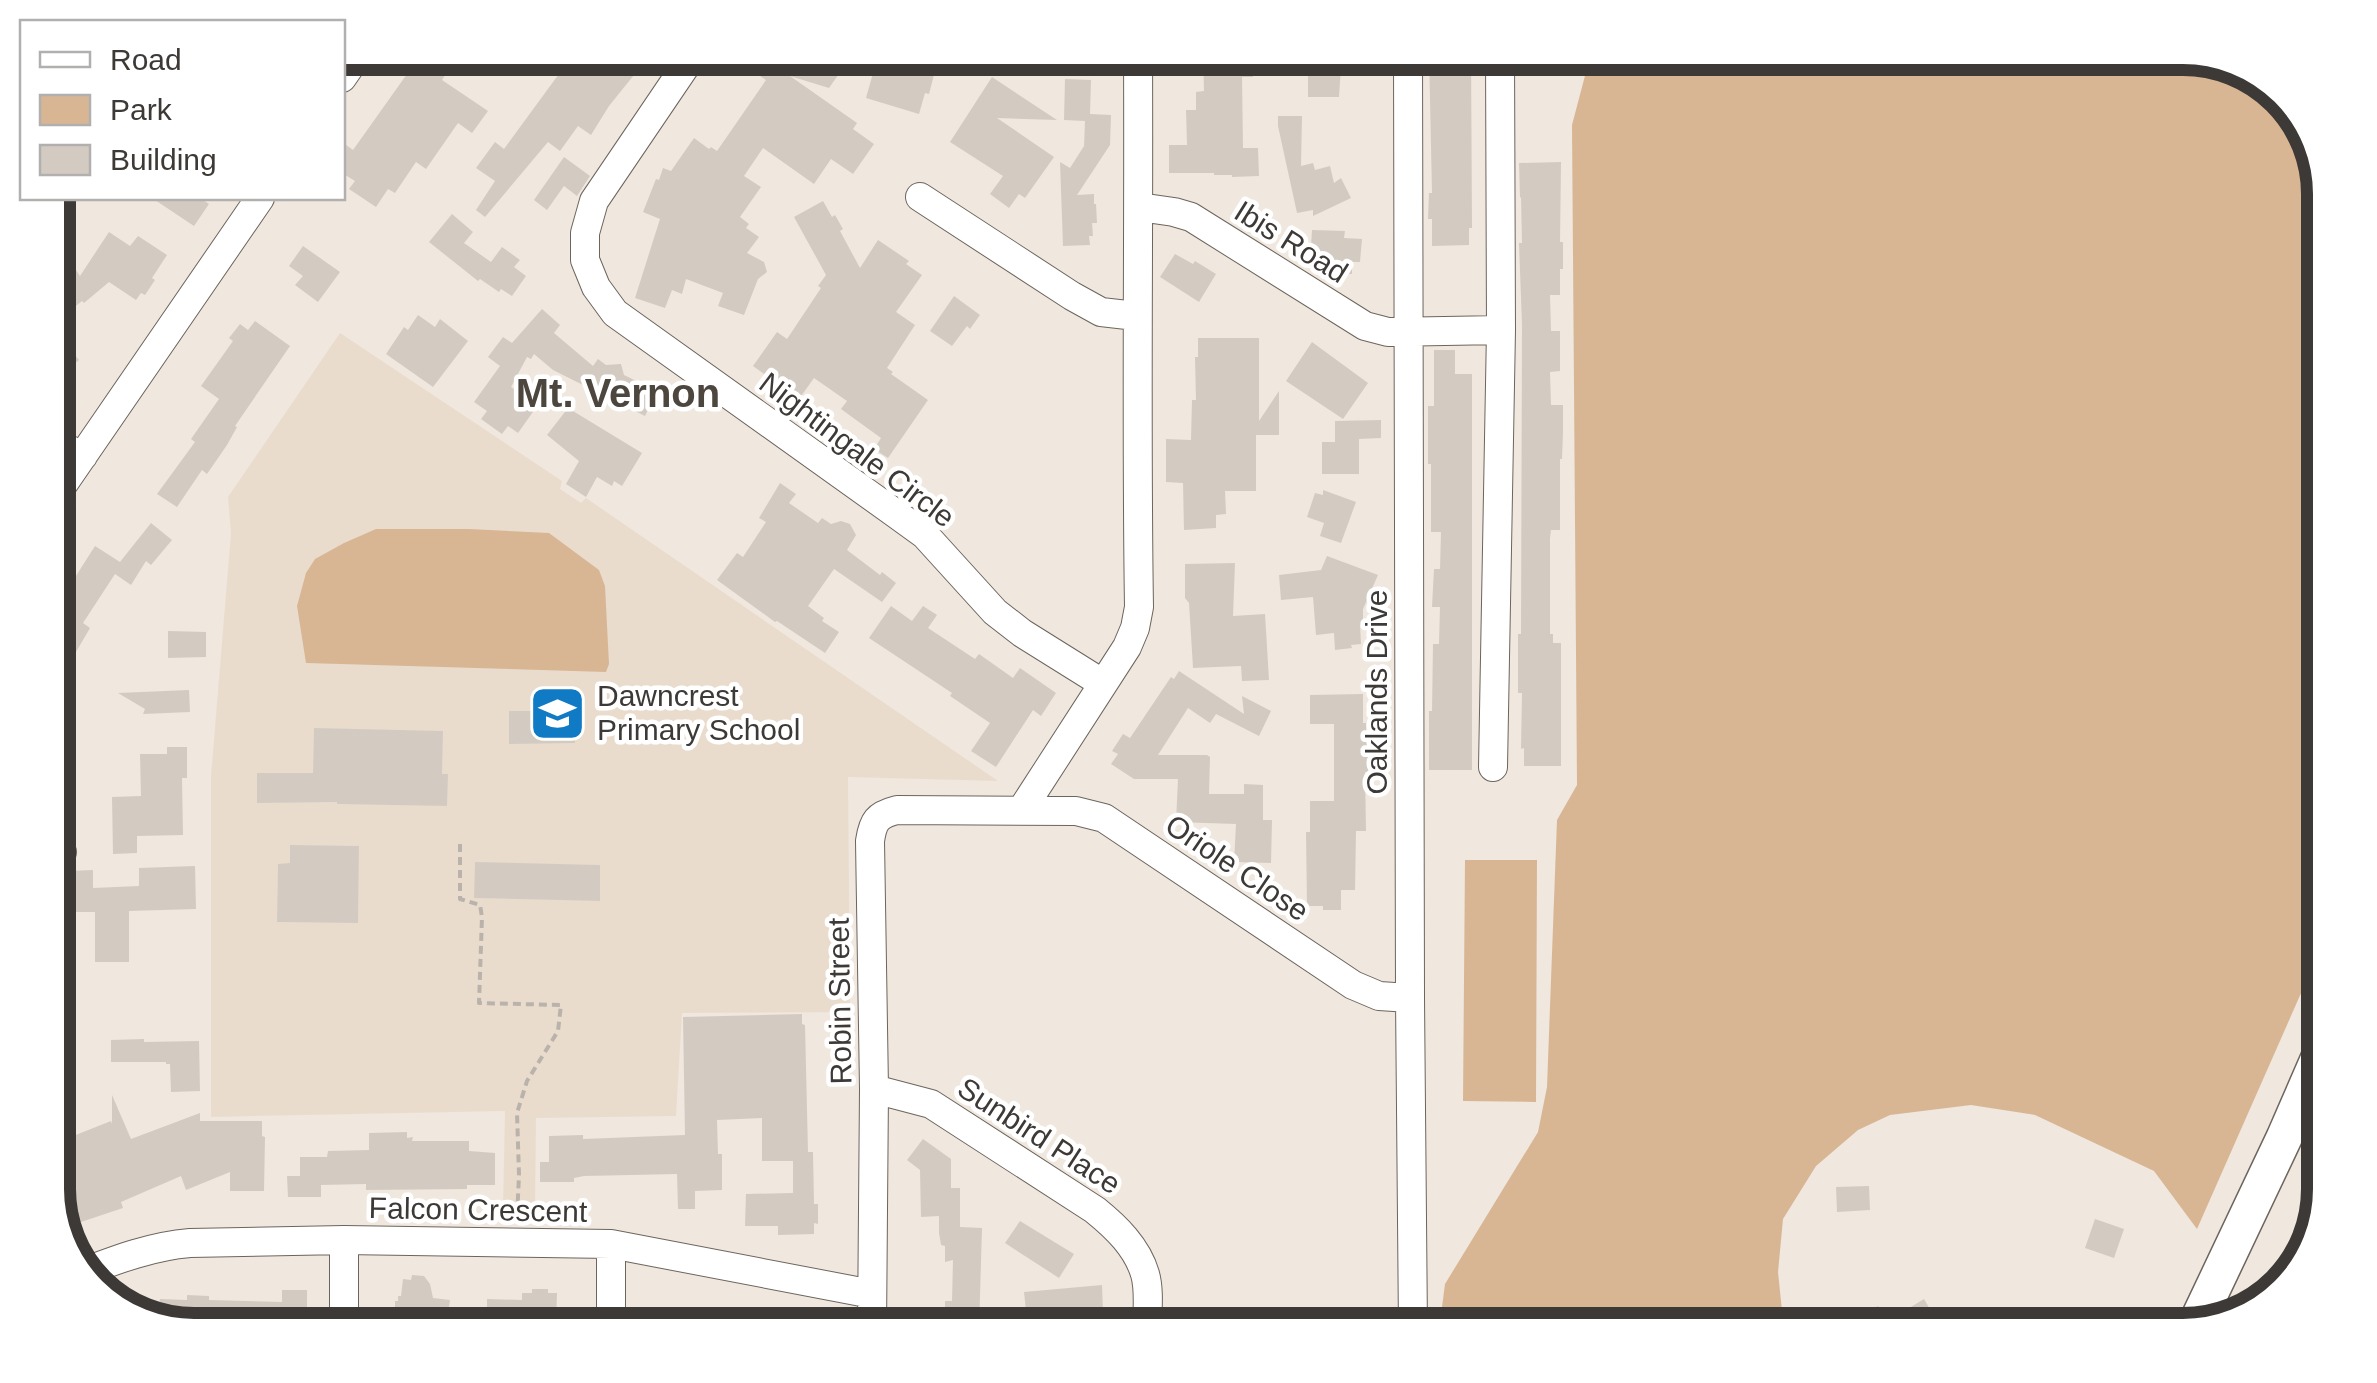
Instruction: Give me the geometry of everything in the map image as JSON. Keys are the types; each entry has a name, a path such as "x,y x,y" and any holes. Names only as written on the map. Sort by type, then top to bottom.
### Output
{"main road":[{"path":"2202,1311 2307,1088"}],"street":[{"name":"Nightingale Circle","path":"684,70 594,202 585,233 585,260 596,287 615,313 924,535 995,612 1102,683"},
{"path":"1021,812 1127,647 1139,607 1138,70"},
{"name":"Oaklands Drive","path":"1408,70 1413,1313"},
{"path":"1494,768 1501,330 1500,70"},
{"path":"920,197 1101,312 1136,316"},
{"path":"70,475 259,200"},
{"name":"Ibis Road","path":"1139,208 1191,217 1365,326 1388,332 1501,330"},
{"path":"70,450 83,456"},
{"name":"Robin Street","path":"872,1313 873,823 881,814 897,810 1021,812"},
{"name":"Oriole Close","path":"1021,812 1076,812 1104,818 1353,985 1379,996 1410,998"},
{"name":"Sunbird Place","path":"874,1089 931,1104 1113,1224 1133,1249 1145,1274 1146,1313"},
{"path":"344,1240 344,1313"},
{"name":"Falcon Crescent","path":"98,1267 172,1244 344,1240 610,1244 872,1294"},
{"path":"610,1244 611,1313"}],"path":[{"path":"460,844 460,899 480,905 482,917 479,1003 562,1005 558,1031 527,1081 517,1113 516,1243"}],"shaded area":[{"name":"Dawncrest Primary School","path":"340,333 562,481 560,489 581,503 586,498 998,781 848,777 850,1012 682,1013 676,1116 536,1118 535,1210 503,1211 505,1111 211,1117 211,776 231,533 228,497"}],"green space":[{"path":"1587,70 2183,70 2215,74 2245,87 2276,112 2294,139 2307,186 2307,980 2197,1229 2154,1171 2035,1115 1971,1105 1890,1115 1858,1130 1816,1166 1783,1219 1778,1272 1782,1313 1441,1313 1445,1284 1538,1132 1547,1087 1557,820 1577,785 1572,125"},
{"path":"376,529 549,533 599,570 605,586 609,664 606,672 306,663 297,606 306,573 315,559"},
{"path":"1465,860 1537,860 1536,1102 1463,1101"}],"building":[{"path":"410,70 444,70 447,72 442,80 488,111 472,133 458,123 426,169 416,162 395,193 388,189 376,207 349,189 355,181 345,175 345,144 353,150"},
{"path":"562,70 638,70 591,135 578,126 560,151 548,142 485,217 476,210 495,181 476,168 495,142 504,149"},
{"path":"765,70 847,70 844,74 841,71 829,88 790,76 857,123 853,129 874,144 853,174 831,159 814,184 763,148 744,176 761,187 740,217 749,224 746,228 759,237 747,253 764,262 767,272 758,279 744,315 718,306 723,293 686,279 682,294 672,290 665,308 635,298 660,219 643,212 656,179 659,180 663,168 671,171 694,138 717,151 766,80 760,76"},
{"path":"874,70 935,70 919,114 866,98"},
{"path":"1203,70 1253,70 1253,77 1242,77 1243,148 1258,148 1259,176 1169,173 1169,145 1187,145 1186,110 1196,110 1196,92 1204,91"},
{"path":"1308,70 1341,70 1339,97 1308,97"},
{"path":"1429,70 1471,70 1469,245 1432,246 1432,219 1428,219 1432,193"},
{"path":"992,77 1057,120 997,118 1054,157 1025,198 1019,194 1009,208 990,194 1003,176 950,142"},
{"path":"1065,79 1091,80 1090,114 1111,115 1110,145 1077,195 1094,194 1097,223 1092,223 1090,245 1063,246 1060,162 1070,168 1084,146 1085,121 1064,120"},
{"path":"1278,116 1302,116 1301,166 1313,163 1315,170 1330,166 1334,183 1341,178 1351,198 1313,216 1313,210 1297,213"},
{"path":"564,157 590,176 577,196 564,186 547,210 534,200"},
{"path":"1561,162 1563,269 1560,295 1550,295 1551,331 1560,331 1560,371 1550,372 1551,405 1563,405 1563,432 1560,530 1551,530 1550,538 1550,634 1553,643 1561,643 1561,766 1524,766 1522,693 1518,693 1522,325 1519,163"},
{"path":"155,200 203,200 209,204 194,226"},
{"path":"823,201 843,229 840,231 860,268 878,240 922,275 896,312 915,325 887,368 928,400 888,458 874,449 881,438 841,409 847,401 814,378 799,399 753,366 777,332 787,339 821,288 818,286 826,275 794,217"},
{"path":"452,214 473,232 464,243 491,262 502,247 520,260 514,267 526,276 512,296 478,281 429,242"},
{"path":"1312,230 1345,231 1344,238 1362,239 1360,262 1352,262 1352,274 1336,273 1336,265 1310,263"},
{"path":"109,232 130,246 138,236 167,255 145,295 141,293 136,300 109,282 70,311 70,275 76,270 80,276"},
{"path":"303,246 340,272 318,302 295,285 303,276 289,266"},
{"path":"1175,254 1216,274 1199,302 1160,277"},
{"path":"954,296 980,315 952,346 930,331"},
{"path":"542,309 560,325 554,333 593,366 598,359 606,365 621,364 624,375 657,391 645,416 553,370 534,354 531,359 527,357 511,387 535,409 518,433 508,426 502,434 481,419 487,411 474,402 500,366 488,357 503,337 512,343"},
{"path":"418,315 435,327 440,319 468,341 433,387 386,354 404,327 408,330"},
{"path":"255,321 290,346 207,474 202,470 177,507 157,494 195,442 191,439 219,399 201,386 233,341 229,338 240,324 248,330"},
{"path":"1198,338 1259,338 1259,421 1279,391 1279,435 1256,435 1256,491 1225,491 1226,514 1216,515 1216,528 1184,530 1183,483 1166,482 1166,439 1191,440"},
{"path":"1312,342 1368,383 1343,419 1286,381"},
{"path":"70,349 79,360 70,368"},
{"path":"1434,350 1455,350 1455,374 1472,374 1472,770 1429,770 1433,644 1439,644 1440,607 1432,607 1434,569 1440,569 1441,532 1431,532 1428,464 1428,406 1434,406"},
{"path":"568,408 642,453 622,486 614,481 612,486 597,477 586,497 566,484 579,461 547,435"},
{"path":"1381,420 1381,438 1359,439 1359,474 1322,474 1322,442 1335,442 1335,421"},
{"path":"780,483 796,494 789,503 818,523 822,518 831,524 850,524 856,535 847,550 896,583 882,602 834,569 808,606 839,632 825,653 717,580 737,553 743,557 766,522 759,518"},
{"path":"1323,490 1356,502 1341,543 1320,536 1324,523 1307,517 1315,493 1323,495"},
{"path":"151,523 172,540 151,565 146,561 131,585 115,574 83,623 90,628 70,662 70,585 95,546 120,562"},
{"path":"1327,556 1378,575 1363,609 1361,644 1351,645 1352,648 1335,650 1334,633 1316,635 1313,597 1281,600 1279,575 1321,570"},
{"path":"1235,563 1233,616 1265,614 1269,680 1242,681 1241,666 1193,668 1185,564"},
{"path":"891,606 912,621 923,606 937,615 928,628 975,659 979,654 1013,678 1020,668 1056,693 1041,716 1033,710 996,767 971,751 990,723 869,638"},
{"path":"168,631 206,632 206,657 168,658"},
{"path":"1179,671 1244,714 1242,696 1271,711 1259,736 1216,714 1210,723 1188,708 1158,755 1210,757 1209,794 1244,794 1244,784 1263,785 1263,820 1272,820 1271,863 1234,862 1236,824 1176,822 1178,779 1134,779 1111,764 1118,754 1112,751 1123,734 1130,738"},
{"path":"189,690 190,712 143,714 145,709 118,693"},
{"path":"1363,694 1363,723 1369,739 1366,831 1356,831 1355,890 1341,890 1341,910 1323,910 1323,906 1307,906 1306,832 1310,832 1310,801 1334,801 1334,724 1310,724 1310,695"},
{"path":"509,711 575,711 575,743 509,744"},
{"path":"314,728 443,731 442,774 448,774 447,806 257,803 257,773 313,773"},
{"path":"167,747 187,747 187,778 182,778 183,835 137,836 137,853 113,854 112,797 141,796 140,754 167,754"},
{"path":"290,845 359,846 358,923 277,922 278,864 290,863"},
{"path":"475,862 600,865 600,901 474,898"},
{"path":"195,866 196,909 129,911 129,962 95,962 95,912 70,912 70,871 93,870 93,888 139,886 139,868"},
{"path":"802,1014 808,1152 813,1152 814,1204 818,1204 814,1234 778,1235 778,1226 745,1226 746,1194 793,1193 793,1161 762,1161 762,1118 717,1120 722,1190 695,1191 695,1209 678,1209 677,1174 584,1176 574,1178 574,1182 540,1182 540,1162 549,1162 549,1136 583,1135 583,1139 685,1135 683,1017"},
{"path":"111,1040 199,1041 200,1091 171,1092 170,1064 166,1062 111,1062"},
{"path":"112,1095 131,1139 200,1113 200,1121 262,1121 264,1191 230,1191 230,1172 186,1190 181,1176 121,1202 123,1208 75,1224 70,1197 70,1137 111,1121 112,1124"},
{"path":"407,1132 412,1141 469,1141 469,1151 495,1153 495,1185 366,1190 366,1184 321,1185 321,1197 288,1197 287,1176 300,1176 300,1157 327,1157 328,1151 369,1150 369,1133"},
{"path":"923,1139 951,1159 951,1188 960,1188 960,1227 982,1228 980,1313 945,1313 945,1301 952,1301 953,1260 945,1262 939,1216 921,1217 920,1170 907,1160"},
{"path":"1869,1186 1870,1210 1837,1212 1836,1187"},
{"path":"2095,1219 2124,1229 2114,1258 2085,1248"},
{"path":"1020,1221 1074,1254 1059,1278 1005,1243"},
{"path":"412,1275 424,1276 433,1298 450,1300 448,1313 395,1313 403,1279 411,1280"},
{"path":"1102,1285 1103,1312 1026,1313 1024,1292"},
{"path":"532,1289 548,1289 548,1293 557,1293 556,1313 487,1313 487,1299 522,1300 522,1293 532,1293"},
{"path":"282,1290 307,1290 307,1313 194,1313 152,1306 159,1306 160,1299 187,1300 187,1295 209,1296 209,1300 282,1302"},
{"path":"1924,1299 1932,1313 1901,1313"},
{"path":"671,1309 695,1310 695,1313 671,1313"}],"place":[{"name":"Dawncrest Primary School","path":"558,713"}],"district":[{"name":"Mt. Vernon","path":"618,393"}]}
